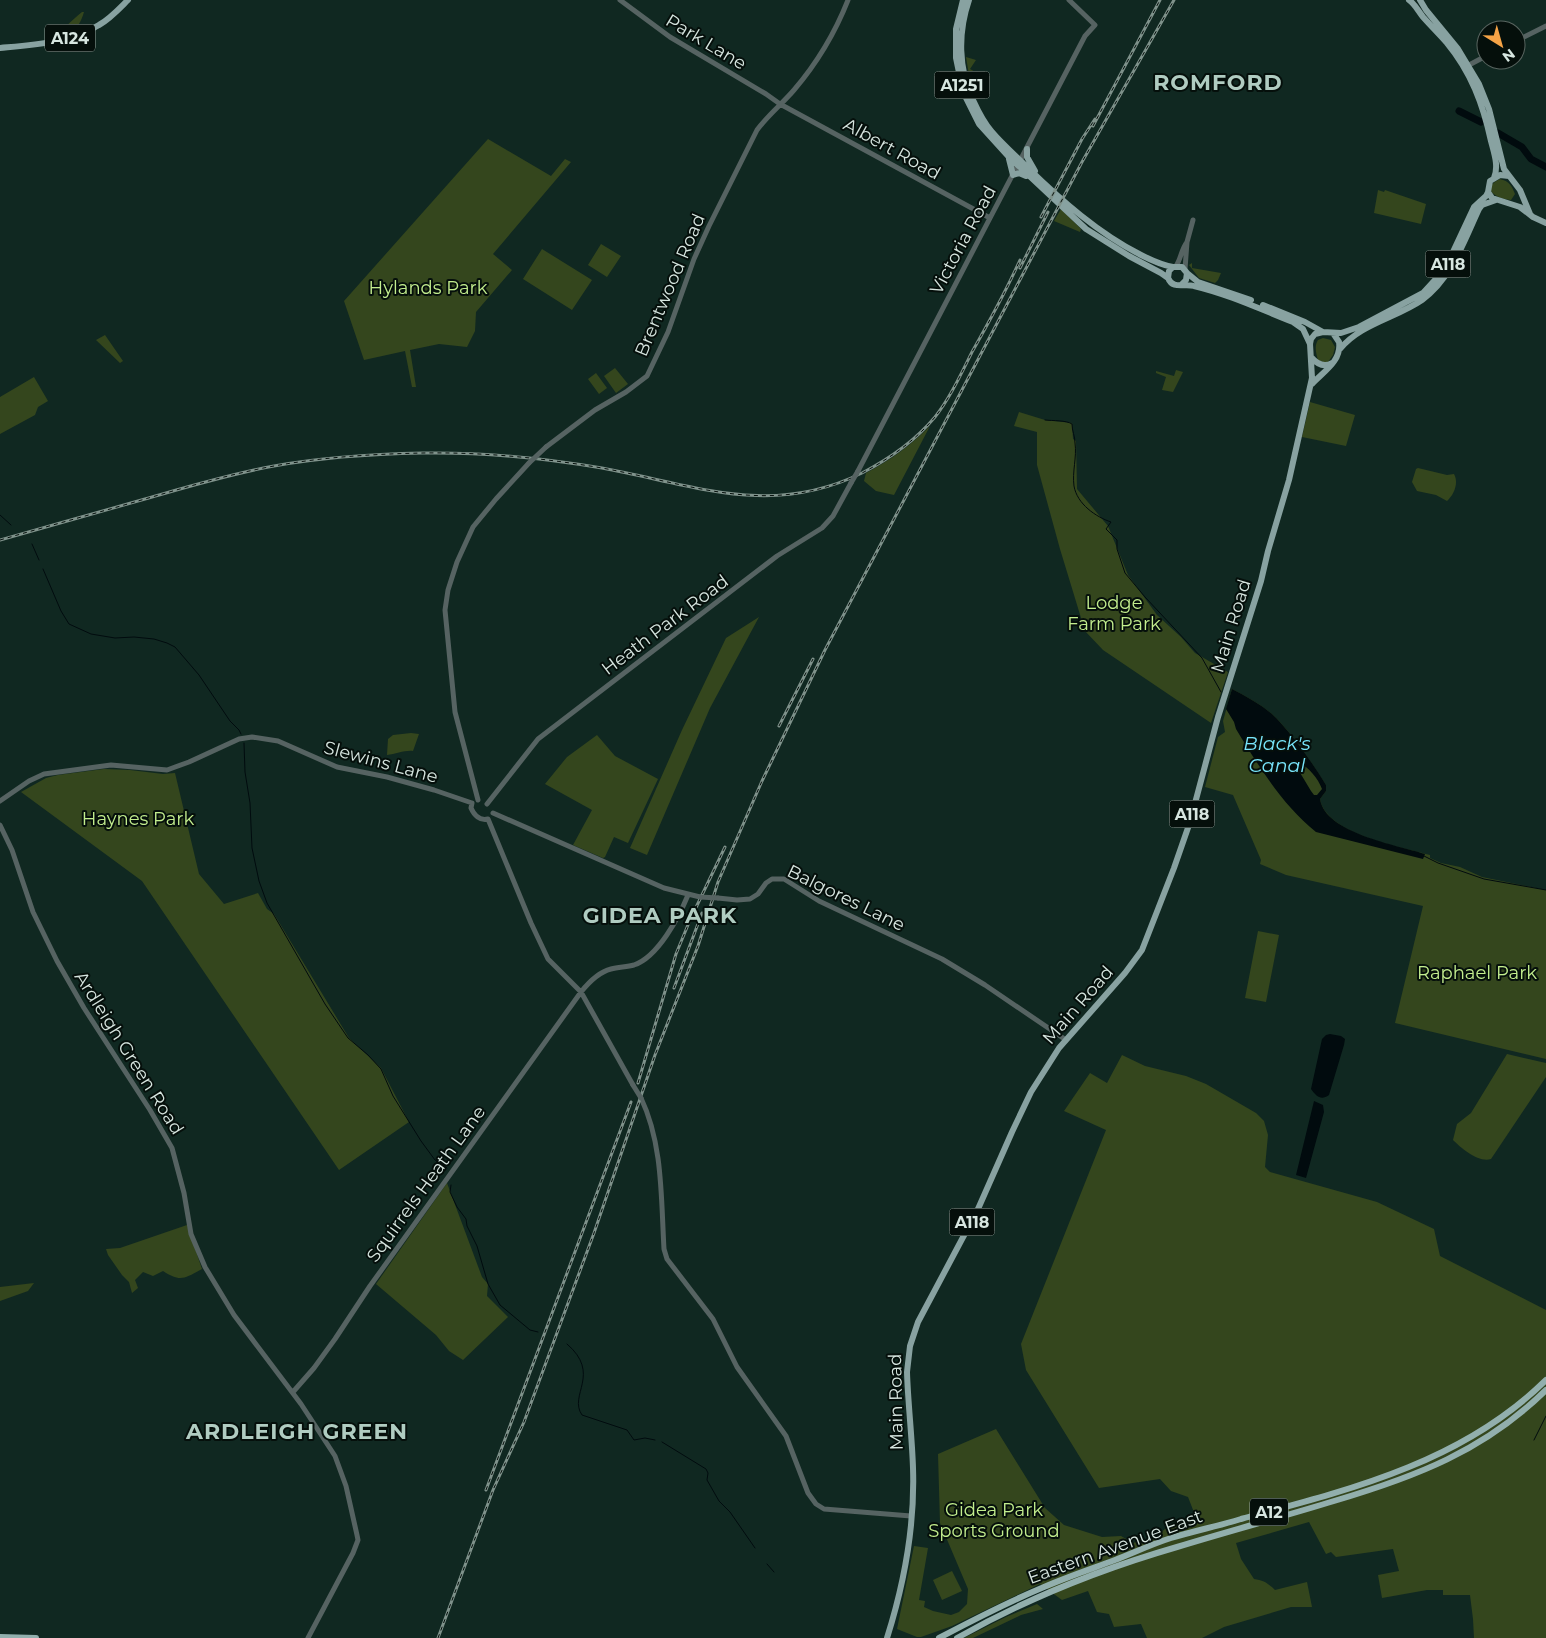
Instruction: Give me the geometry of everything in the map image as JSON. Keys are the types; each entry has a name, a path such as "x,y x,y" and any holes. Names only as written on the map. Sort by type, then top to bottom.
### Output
{"highway":[{"name":"Eastern Avenue East","path":"938,1638 1044,1587 1171,1538 1319,1498 1387,1476 1428,1460 1460,1444 1493,1424 1546,1380"},
{"name":"Eastern Avenue East","path":"957,1638 1045,1594 1142,1558 1392,1484 1436,1466 1479,1443 1504,1426 1546,1390"},
{"path":"948,1638 978,1618"},
{"path":"948,1638 990,1620"},
{"path":"0,1637 36,1638"}],"main road":[{"name":"A124","path":"0,48 50,42 77,35 99,25 128,0"},
{"name":"A1251","path":"963,0 956,29 956,58 964,92 979,124 1008,156 1019,163"},
{"name":"A1251","path":"968,0 961,44 965,79 982,119 1019,163 1086,229 1129,256 1161,273 1168,278 1171,284 1192,285 1230,297 1293,322 1303,329 1310,344"},
{"name":"A118","path":"1323,332 1333,334 1350,331 1412,300 1430,287 1445,269 1474,207 1486,196 1489,184 1494,178 1497,168 1484,111 1471,79 1446,42 1408,0"},
{"path":"1420,0 1469,65 1484,94 1504,169 1521,193 1530,214"},
{"path":"1004,144 1016,153 1027,149"},
{"name":"A1251","path":"1027,149 1026,155 1041,184"},
{"name":"A1251","path":"1008,156 1013,175 1022,174 1041,184 1117,242 1162,265 1186,271 1198,282 1278,310 1323,332"},
{"path":"1494,178 1504,174 1510,177"},
{"path":"1488,192 1492,198 1512,203 1546,223"},
{"path":"1512,203 1518,200 1521,193"},
{"name":"A118","path":"1311,385 1328,370 1348,339 1421,300 1435,288 1448,273 1479,209 1482,205 1496,200"},
{"path":"1088,221 1090,228 1096,236"},
{"path":"1168,278 1169,271 1174,267"},
{"path":"1181,285 1186,280 1186,271"},
{"path":"1310,344 1313,336 1323,332"},
{"path":"1333,334 1340,342 1340,349"},
{"name":"A118","path":"1310,344 1313,374 1311,385"},
{"path":"1311,357 1322,365 1332,363"},
{"name":"Main Road","path":"887,1638 899,1597 911,1516 913,1469 907,1372 910,1346 914,1333 978,1209 1026,1101 1059,1048 1125,973 1142,950 1188,828 1284,500 1311,385"}],"street":[{"name":"Park Lane","path":"620,0 670,37 780,104"},
{"name":"Brentwood Road","path":"478,800 455,712 445,610 448,590 457,562 473,527 496,499 546,447 595,410 626,392 647,376 668,332 694,259 757,130 765,118 799,84 820,55 838,24 848,0"},
{"name":"Victoria Road","path":"858,471 1085,36 1095,25 1069,0"},
{"path":"1526,36 1546,26"},
{"path":"1469,65 1476,61"},
{"name":"Albert Road","path":"780,104 990,218"},
{"path":"1186,271 1187,242 1193,220"},
{"path":"1174,267 1187,242"},
{"name":"Heath Park Road","path":"487,804 538,739 777,556 822,528 833,516 858,471"},
{"name":"Slewins Lane","path":"0,801 44,774 111,765 167,770 239,739 252,736 278,741 337,767 414,784 472,803"},
{"path":"478,800 487,804 493,813 491,817 482,819 475,814 471,808 472,803 478,800"},
{"name":"Balgores Lane","path":"493,813 663,888 688,895 737,900 750,899 758,894 766,883 772,879 784,879 819,901 942,959 985,985 1066,1040"},
{"path":"488,819 548,959 581,992 641,1098 654,1132 660,1176 664,1250 667,1259 713,1320 737,1366 786,1436 808,1493 816,1504 824,1509 911,1516"},
{"name":"Ardleigh Green Road","path":"0,825 12,850 33,912 53,953 84,1008 150,1110 172,1148 186,1204 191,1234 205,1267 234,1315 293,1392 335,1456 346,1486 358,1540 308,1638"},
{"name":"Squirrels Heath Lane","path":"293,1392 330,1346 370,1286 581,992 602,972 636,964 649,955 675,922 688,895"}],"green space":[{"path":"84,12 82,19 75,29 66,35 47,40 60,31"},
{"path":"966,57 976,60 970,69 979,74 971,87"},
{"name":"Hylands Park","path":"488,139 551,176 565,159 571,162 493,254 512,270 476,312 475,331 467,347 439,344 410,350 416,387 412,387 405,351 364,360 344,301"},
{"path":"1500,179 1510,184 1513,189 1515,194 1511,200 1500,198 1492,193 1491,186"},
{"path":"1378,190 1384,192 1385,190 1426,204 1421,224 1374,213"},
{"path":"1061,209 1081,229 1080,232 1054,221"},
{"path":"601,244 621,256 607,277 588,265"},
{"path":"542,249 592,280 572,310 523,279"},
{"path":"1192,263 1192,268 1221,273 1218,280 1215,283 1199,278 1189,265"},
{"path":"105,335 123,361 120,363 96,340"},
{"path":"1323,338 1331,340 1335,347 1333,355 1328,362 1318,360 1317,342"},
{"path":"615,368 628,384 616,393 604,376"},
{"path":"1176,370 1183,372 1173,392 1162,390 1166,377 1156,373 1156,371 1174,376"},
{"path":"596,373 607,388 599,394 588,379"},
{"path":"34,377 48,401 38,407 35,415 0,434 0,397"},
{"path":"1310,402 1355,415 1346,446 1302,437"},
{"name":"Lodge Farm Park","path":"1019,412 1045,420 1072,423 1073,439 1076,441 1077,489 1108,526 1128,575 1157,615 1195,653 1228,672 1211,723 1103,650 1085,631 1037,465 1037,432 1014,426"},
{"path":"930,426 894,495 876,491 864,481 866,473 900,452"},
{"path":"1418,468 1447,475 1454,474 1456,481 1452,496 1447,501 1436,495 1417,491 1412,482"},
{"path":"759,617 710,708 647,855 630,848 682,730 726,638"},
{"name":"Raphael Park","path":"1232,689 1253,700 1272,714 1294,738 1326,785 1326,791 1320,799 1325,811 1350,830 1384,843 1430,855 1430,858 1441,863 1460,867 1482,877 1546,890 1546,1059 1395,1023 1423,906 1286,875 1260,864 1261,860 1233,795 1205,787 1218,737 1225,732 1223,721"},
{"path":"419,734 413,751 387,755 388,739 393,735"},
{"path":"597,735 615,756 658,779 628,843 614,837 603,858 573,845 592,810 545,784 567,757"},
{"name":"Haynes Park","path":"104,769 163,774 175,773 199,874 224,904 258,893 267,909 274,914 349,1038 381,1068 409,1122 339,1170 142,881 21,792 46,778"},
{"path":"1258,931 1279,935 1266,1002 1245,998"},
{"path":"1507,1054 1546,1063 1546,1077 1491,1159 1481,1159 1466,1151 1453,1140 1457,1124 1471,1113"},
{"name":"Gidea Park Sports Ground","path":"1122,1055 1145,1066 1186,1076 1206,1084 1256,1113 1264,1121 1268,1135 1265,1167 1270,1172 1377,1202 1434,1229 1440,1256 1546,1310 1546,1638 1474,1638 1470,1595 1443,1595 1443,1590 1427,1590 1382,1598 1378,1575 1399,1571 1393,1549 1336,1557 1331,1552 1326,1554 1309,1522 1236,1543 1241,1559 1254,1579 1265,1582 1275,1590 1307,1582 1312,1607 1291,1607 1224,1627 1202,1638 1147,1638 1141,1624 1114,1627 1109,1614 1097,1612 1088,1591 1062,1600 1040,1584 952,1626 921,1637 897,1629 914,1546 928,1548 919,1600 925,1601 924,1607 951,1615 959,1612 967,1604 968,1589 940,1523 938,1454 996,1429 1045,1508 1064,1525 1102,1537 1121,1536 1133,1543 1157,1536 1165,1529 1197,1520 1188,1497 1171,1491 1160,1479 1099,1488 1026,1370 1021,1344 1106,1130 1064,1111 1090,1073 1107,1083"},
{"path":"447,1183 482,1277 488,1284 487,1296 508,1317 463,1360 449,1351 436,1335 376,1284"},
{"path":"187,1225 202,1269 182,1278 174,1277 163,1271 153,1276 143,1272 135,1280 138,1288 132,1293 129,1282 108,1255 106,1249 120,1248"},
{"path":"34,1283 28,1291 0,1301 0,1287"},
{"path":"952,1571 962,1591 942,1600 933,1580"},
{"path":"1037,1604 1043,1609 1021,1615 973,1638 964,1638 1006,1617"}],"water":[{"name":"Black's Canal","path":"1232,689 1267,710 1294,738 1326,785 1326,791 1320,799 1325,811 1335,821 1364,836 1425,854 1423,859 1316,832 1292,810 1272,784 1236,729 1226,709","holes":["1299,762 1313,774 1322,789 1317,795 1314,795 1311,791 1296,766"]},
{"path":"1330,1034 1341,1036 1345,1039 1329,1095 1321,1098 1311,1089 1322,1039"},
{"path":"1314,1101 1323,1105 1324,1112 1306,1178 1296,1175"}],"waterway":[{"path":"1459,111 1481,122"},
{"path":"1498,133 1522,147 1531,159 1546,167"},
{"path":"1045,420 1063,421 1072,424 1075,438 1074,486 1079,499 1093,513 1111,522 1106,529 1117,540 1117,549 1125,573 1202,658 1221,692"},
{"path":"0,515 11,525"},
{"path":"32,544 39,560"},
{"path":"43,569 61,611 69,624 91,634 115,638 154,639 175,647 199,675 241,734"},
{"path":"244,743 252,848 259,881 267,903 325,1004 348,1038 381,1069 393,1096 421,1141 435,1160 447,1168"},
{"path":"1424,856 1438,863 1484,879 1546,890"},
{"path":"451,1185 450,1192 457,1207 466,1219 467,1226 477,1246 488,1284 500,1305 530,1330 538,1332"},
{"path":"567,1344 577,1355 582,1365 583,1374 579,1400 582,1415 627,1430 634,1440 645,1438 655,1440"},
{"path":"1534,1440 1546,1416"},
{"path":"662,1442 706,1469 708,1473 707,1480 719,1501 730,1512 755,1548"},
{"path":"767,1564 774,1572"}],"railway":[{"path":"1093,126 1160,0"},
{"path":"438,1638 493,1490 524,1422 594,1233 655,1055 698,946 718,882 762,781 825,650 1082,162 1174,0"},
{"path":"1041,217 1082,139 1095,119"},
{"path":"1020,268 1048,212"},
{"path":"0,540 241,473 292,463 367,455 446,453 558,461 732,494 764,496 796,494 828,486 862,473 882,462 910,442 935,417 955,386 1020,260"},
{"path":"779,726 813,659"},
{"path":"638,1083 676,954 725,847"},
{"path":"674,988 702,913"},
{"path":"486,1490 631,1102"}],"district":[{"name":"ROMFORD","path":"1218,82"},
{"name":"GIDEA PARK","path":"660,915"},
{"name":"ARDLEIGH GREEN","path":"297,1431"}]}
